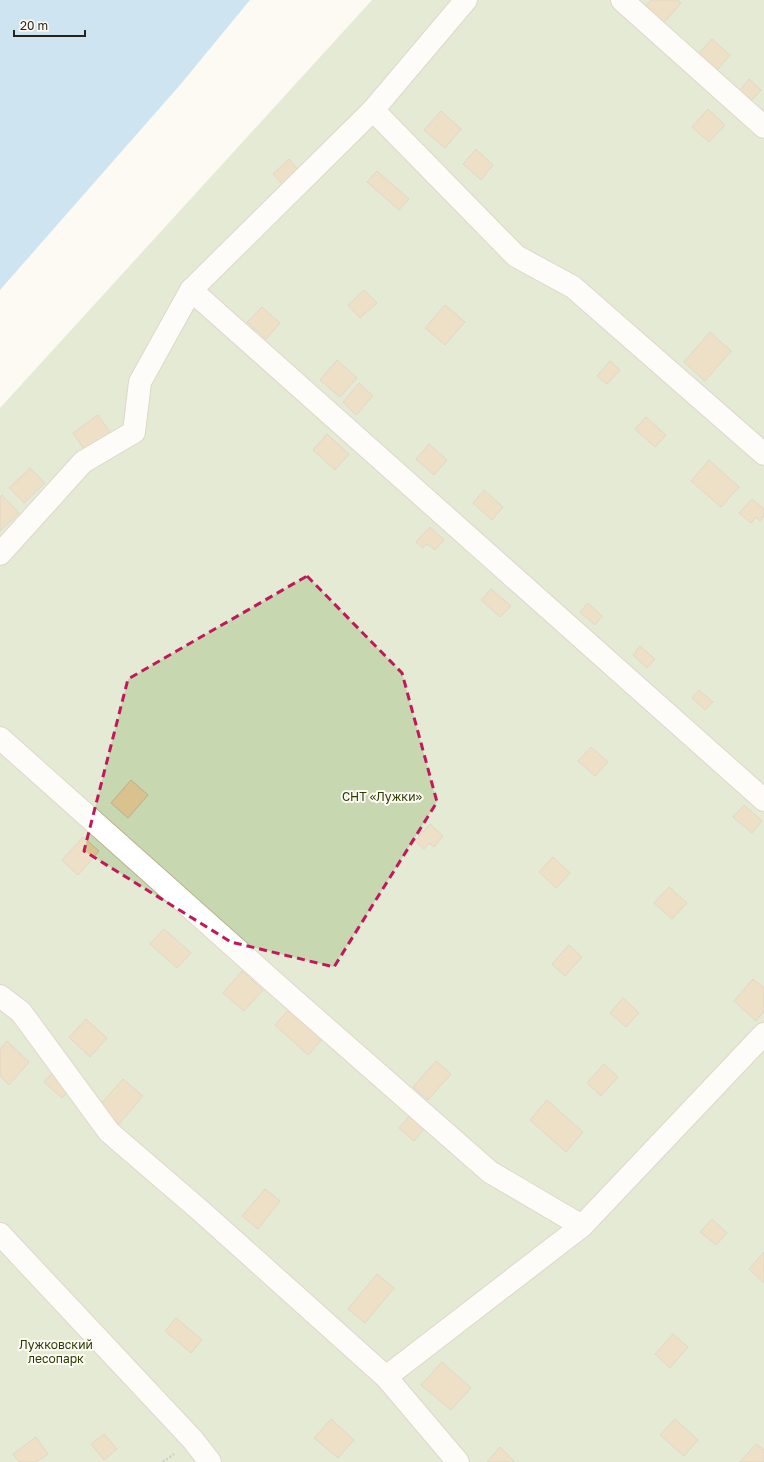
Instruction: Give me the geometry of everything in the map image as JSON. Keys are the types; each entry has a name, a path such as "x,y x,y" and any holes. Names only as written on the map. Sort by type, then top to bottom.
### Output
{"lane":[{"path":"0,554 83,462 134,432 140,382 191,290 373,110 466,0"},
{"path":"622,0 764,127"},
{"path":"373,110 516,256 573,287 764,454"},
{"path":"191,290 764,800"},
{"path":"0,738 286,993 490,1172 582,1226"},
{"path":"0,996 21,1012 109,1132 202,1212 386,1377 458,1462"},
{"path":"386,1377 582,1226 764,1034"},
{"path":"0,1234 193,1440 210,1462"}],"highlighted area":[{"path":"307,576 402,673 437,802 334,967 231,942 84,851 128,679"}],"green space":[{"name":"СНТ «Лужки»","path":"372,0 764,0 764,1462 0,1462 0,408"}],"water":[{"path":"0,0 250,0 180,85 0,290"}],"building":[{"path":"651,0 678,0 681,3 662,25 643,9"},
{"path":"712,39 730,55 714,74 695,57"},
{"path":"749,79 761,90 746,106 735,96"},
{"path":"708,109 725,125 709,142 692,127"},
{"path":"441,111 461,129 445,148 424,130"},
{"path":"476,149 493,165 481,180 463,164"},
{"path":"289,159 299,171 283,185 273,174"},
{"path":"377,171 409,199 399,210 367,182"},
{"path":"364,290 377,303 360,318 348,305"},
{"path":"445,305 465,322 445,345 425,328"},
{"path":"262,307 280,323 266,339 247,322"},
{"path":"710,332 731,351 705,381 684,362"},
{"path":"337,360 357,378 340,397 320,380"},
{"path":"610,361 620,370 607,384 597,376"},
{"path":"359,383 373,396 356,415 343,402"},
{"path":"98,415 111,434 86,452 73,433"},
{"path":"646,417 666,435 655,447 635,429"},
{"path":"327,434 349,454 335,470 313,450"},
{"path":"429,444 447,460 434,475 416,459"},
{"path":"709,460 739,487 721,507 691,481"},
{"path":"30,468 45,483 24,503 9,488"},
{"path":"484,490 503,507 492,520 473,503"},
{"path":"2,495 19,513 0,531 0,497"},
{"path":"752,499 764,509 764,516 760,521 756,517 751,523 739,513"},
{"path":"430,527 444,540 435,550 427,544 423,548 416,542"},
{"path":"491,589 511,606 500,617 481,600"},
{"path":"588,603 602,616 595,625 580,612"},
{"path":"640,646 655,659 647,668 633,655"},
{"path":"699,690 713,702 705,710 692,698"},
{"path":"591,747 608,762 595,776 578,761"},
{"path":"131,780 148,795 128,818 111,803"},
{"path":"744,805 762,821 752,833 733,817"},
{"path":"430,824 443,836 434,847 429,843 424,849 415,841"},
{"path":"83,837 99,851 78,875 62,860"},
{"path":"553,857 570,873 556,888 539,872"},
{"path":"669,887 687,903 672,919 654,903"},
{"path":"164,929 191,953 177,968 150,944"},
{"path":"569,945 582,957 565,976 552,964"},
{"path":"242,971 263,990 244,1011 223,993"},
{"path":"753,979 764,988 764,1011 756,1021 734,1001"},
{"path":"623,998 639,1013 626,1027 610,1013"},
{"path":"290,1008 323,1038 308,1055 275,1025"},
{"path":"86,1019 107,1038 90,1057 69,1037"},
{"path":"7,1041 29,1062 9,1085 0,1076 0,1049"},
{"path":"436,1061 451,1074 428,1100 413,1087"},
{"path":"604,1064 618,1077 601,1096 587,1083"},
{"path":"55,1070 73,1086 62,1098 44,1082"},
{"path":"123,1079 143,1096 119,1124 99,1106"},
{"path":"547,1100 583,1132 566,1152 530,1120"},
{"path":"410,1115 425,1128 414,1141 399,1128"},
{"path":"265,1189 280,1201 258,1229 242,1216"},
{"path":"712,1219 727,1233 716,1245 700,1232"},
{"path":"764,1252 764,1283 749,1269"},
{"path":"377,1274 394,1288 365,1323 348,1309"},
{"path":"176,1318 202,1340 191,1353 165,1331"},
{"path":"673,1334 688,1347 670,1368 655,1354"},
{"path":"442,1362 471,1388 451,1410 421,1385"},
{"path":"331,1419 354,1440 338,1458 314,1438"},
{"path":"675,1419 698,1440 684,1456 660,1435"},
{"path":"104,1434 117,1449 104,1460 91,1444"},
{"path":"36,1437 48,1454 36,1462 19,1462 13,1454"},
{"path":"756,1444 764,1450 764,1462 740,1462"},
{"path":"500,1447 515,1462 487,1462"}],"park label":[{"name":"Лужковский лесопарк","path":"56,1352"}]}
